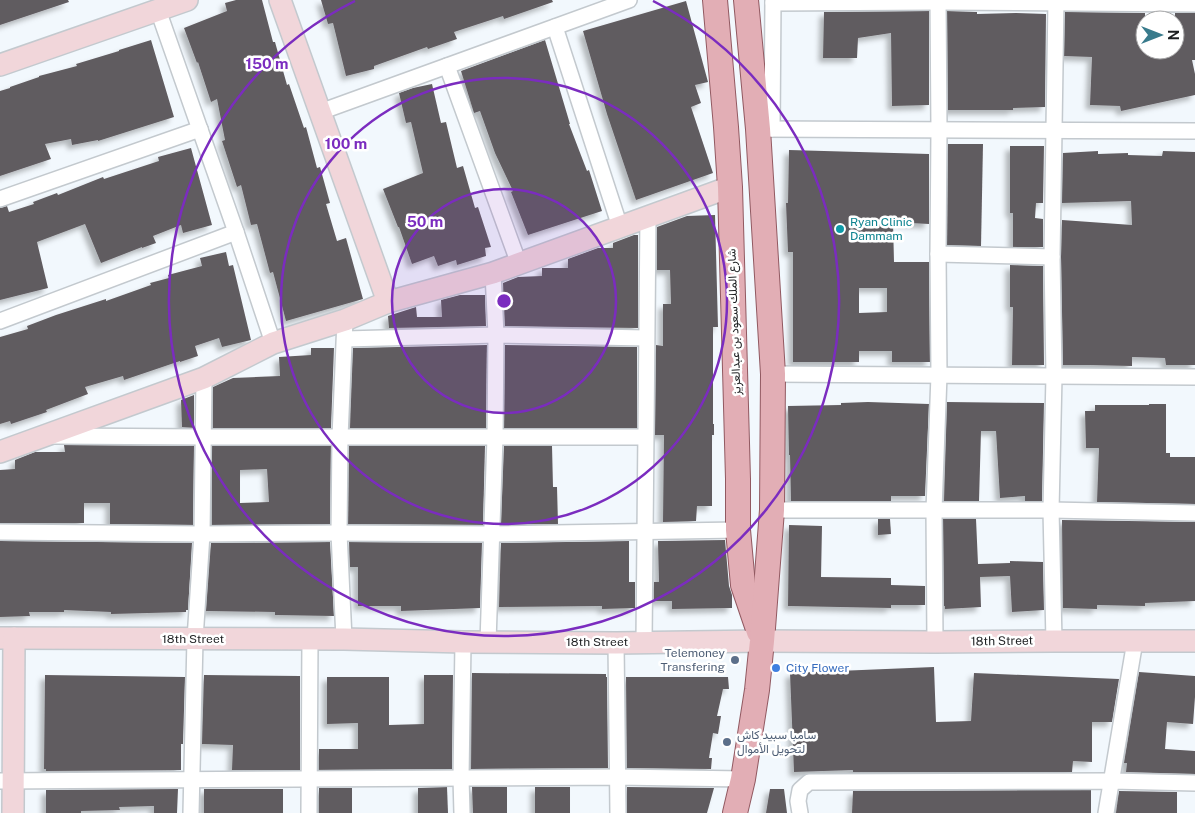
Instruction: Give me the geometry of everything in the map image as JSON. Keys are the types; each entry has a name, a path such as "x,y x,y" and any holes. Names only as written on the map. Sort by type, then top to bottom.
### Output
{"main road":[{"name":"شارع الملك سعود بن عبدالعزيز","path":"715,0 730,187 738,530 743,585 762,642"},
{"name":"شارع الملك سعود بن عبدالعزيز","path":"735,813 743,779 757,690 772,510 773,374 765,129 746,0"}],"street":[{"path":"0,65 187,0"},
{"path":"280,0 388,302"},
{"path":"320,112 629,0"},
{"path":"1195,4 773,1 765,129 1195,130"},
{"path":"935,642 934,510 940,375 938,1"},
{"path":"1054,640 1051,510 1054,376 1052,257 1056,2"},
{"path":"158,10 273,343"},
{"path":"555,27 620,227"},
{"path":"447,66 519,264"},
{"path":"0,199 200,129"},
{"path":"345,330 388,302 493,273 730,187"},
{"path":"644,642 648,217"},
{"path":"0,321 236,232"},
{"path":"938,254 1052,257"},
{"path":"488,642 495,437 496,335 493,273"},
{"path":"344,639 340,533 340,438 345,330"},
{"path":"0,452 204,378 273,343 345,330 646,338"},
{"path":"773,374 1195,376"},
{"path":"191,813 195,638 202,534 204,378"},
{"path":"43,436 340,438 645,437"},
{"path":"772,510 1051,510 1195,513"},
{"path":"0,532 492,534 738,530"},
{"path":"7,638 7,781 13,813"},
{"name":"18th Street","path":"7,638 310,638 616,643 1195,641"},
{"path":"309,813 310,638"},
{"path":"1106,813 1135,641"},
{"path":"462,813 463,642"},
{"path":"616,643 618,813"},
{"path":"7,781 618,777 743,779"},
{"path":"800,813 798,801 800,790 809,782 1112,781 1195,783"}],"building":[{"path":"0,0 68,0 69,2 0,25"},
{"path":"236,0 262,0 287,85 289,84 304,128 306,127 317,168 320,167 330,203 326,204 337,241 346,238 363,299 286,321 273,272 270,273 257,224 251,225 241,185 237,187 222,141 225,140 217,99 211,102 184,28 227,11 225,3"},
{"path":"321,0 552,0 553,2 504,19 503,16 454,32 457,39 428,49 427,47 374,66 374,69 346,76 333,23 328,24"},
{"path":"686,1 708,82 695,85 701,103 691,107 713,173 636,200 607,114 583,31"},
{"path":"929,11 929,105 892,106 891,33 858,38 857,58 823,58 824,12"},
{"path":"947,11 977,12 977,14 1046,14 1045,107 1013,108 1013,110 948,110"},
{"path":"1065,12 1135,13 1135,60 1185,60 1185,13 1195,13 1195,60 1192,60 1195,74 1195,95 1121,111 1120,106 1090,105 1092,57 1064,56"},
{"path":"151,40 174,117 98,141 72,145 71,139 45,144 51,159 0,176 0,91 39,76 77,66 76,64"},
{"path":"545,40 569,124 587,171 589,170 602,211 528,235 511,192 513,191 495,153 480,111 474,113 461,71"},
{"path":"432,84 441,123 446,122 457,168 463,166 475,208 478,207 491,247 485,248 486,256 457,265 456,260 438,266 434,256 412,264 383,189 423,173 411,122 406,123 399,93"},
{"path":"948,144 983,144 981,246 947,245"},
{"path":"1010,146 1044,146 1043,203 1036,203 1035,218 1043,219 1043,247 1013,247 1013,213 1010,213"},
{"path":"191,148 212,225 183,233 181,225 153,236 156,243 101,263 85,224 37,242 48,288 0,300 0,208 7,206 9,212 103,177 104,179 159,161 158,157"},
{"path":"789,150 929,154 929,224 893,222 894,262 929,262 930,362 892,362 892,351 859,351 859,362 793,362 793,252 788,252 786,203 788,203","holes":["859,288 887,288 887,312 859,313"]},
{"path":"1098,151 1098,154 1128,153 1128,155 1162,156 1163,151 1195,152 1195,365 1166,365 1165,358 1132,357 1132,366 1063,365 1062,220 1132,225 1131,201 1062,203 1063,153"},
{"path":"715,215 718,327 713,327 714,435 712,435 712,506 697,506 696,521 663,522 664,435 655,435 656,345 663,346 663,304 671,304 670,270 657,270 657,227 687,216"},
{"path":"638,235 638,328 505,326 503,283 518,277 542,276 542,268 568,268 568,259 598,248 613,248 613,243"},
{"path":"226,252 229,266 233,265 251,340 222,347 219,338 195,346 198,356 124,380 123,376 85,387 88,394 46,410 47,412 11,424 10,421 0,424 0,337 28,329 27,326 56,315 106,299 106,301 151,285 150,283 169,278 168,275 202,266 200,258"},
{"path":"1010,265 1043,266 1044,365 1012,365 1013,307 1010,307"},
{"path":"460,295 485,295 486,326 389,328 388,316 416,307 417,317 442,317 441,300"},
{"path":"487,345 486,428 350,428 353,348"},
{"path":"505,345 637,347 637,428 504,428"},
{"path":"311,348 334,348 331,428 213,428 213,387 233,378 280,376 279,357 311,355"},
{"path":"194,395 194,428 182,427 181,400"},
{"path":"947,402 1044,403 1042,501 1025,501 1025,496 1000,498 996,431 981,431 979,501 944,501"},
{"path":"841,403 929,404 925,496 891,496 891,501 791,501 788,406 841,405"},
{"path":"1166,404 1166,453 1170,453 1170,457 1195,457 1195,504 1097,502 1099,448 1086,448 1085,411 1095,411 1095,405"},
{"path":"64,445 194,446 193,525 110,524 110,503 84,503 84,523 0,523 0,470 15,469 15,460 35,452 65,452"},
{"path":"212,446 331,446 330,524 212,525","holes":["267,469 269,502 240,503 240,470"]},
{"path":"349,446 485,446 483,525 348,524"},
{"path":"504,446 552,446 553,487 557,487 558,524 501,524"},
{"path":"878,519 890,519 891,534 878,535"},
{"path":"943,519 976,519 978,564 1010,563 1010,561 1043,562 1044,610 1012,612 1010,576 980,577 981,607 945,609"},
{"path":"1062,520 1195,522 1195,601 1145,603 1145,606 1097,605 1097,609 1063,608"},
{"path":"789,525 822,526 821,577 891,578 891,585 925,586 925,605 891,605 891,608 788,606"},
{"path":"725,540 732,608 672,609 672,601 654,601 654,582 659,582 658,541"},
{"path":"0,541 192,543 188,610 186,612 111,614 111,612 64,610 64,612 29,612 30,616 0,617"},
{"path":"629,541 629,582 635,582 635,608 602,609 602,606 499,607 501,543"},
{"path":"330,542 334,616 275,615 275,612 206,611 211,543"},
{"path":"349,542 482,543 480,608 401,611 401,606 358,606 358,567 350,567"},
{"path":"934,667 936,722 971,721 974,673 1119,679 1112,722 1092,722 1092,762 1073,761 1072,772 853,772 853,770 794,772 790,673"},
{"path":"1139,672 1195,676 1193,724 1167,722 1165,749 1195,751 1195,774 1126,772 1127,763 1124,763"},
{"path":"472,673 606,674 608,768 471,769"},
{"path":"45,675 185,677 181,770 46,771 44,769"},
{"path":"204,675 300,676 300,770 232,770 233,745 202,744"},
{"path":"424,675 453,675 452,769 319,770 319,749 358,749 358,723 327,724 327,677 389,677 389,725 424,724"},
{"path":"626,677 728,677 729,689 723,689 717,716 721,716 718,734 713,733 709,758 712,758 711,769 627,768"},
{"path":"447,787 448,813 418,813 418,788"},
{"path":"472,787 507,787 507,813 473,813"},
{"path":"535,787 570,787 570,813 535,813"},
{"path":"627,787 714,788 707,813 627,813"},
{"path":"319,788 352,788 352,813 319,813"},
{"path":"178,789 177,813 154,813 154,806 119,807 120,810 81,811 81,813 46,813 46,790"},
{"path":"204,789 283,789 283,813 204,813"},
{"path":"770,789 784,789 787,813 766,813"},
{"path":"1091,790 1091,813 852,813 853,791"},
{"path":"1119,791 1177,792 1177,813 1116,813"}],"place":[{"name":"Ryan Clinic Dammam","path":"840,229"},
{"name":"Telemoney Transfering","path":"735,660"},
{"name":"City Flower","path":"776,668"},
{"name":"سامبا سبيد كاش لتحويل الأموال","path":"727,742"}]}
